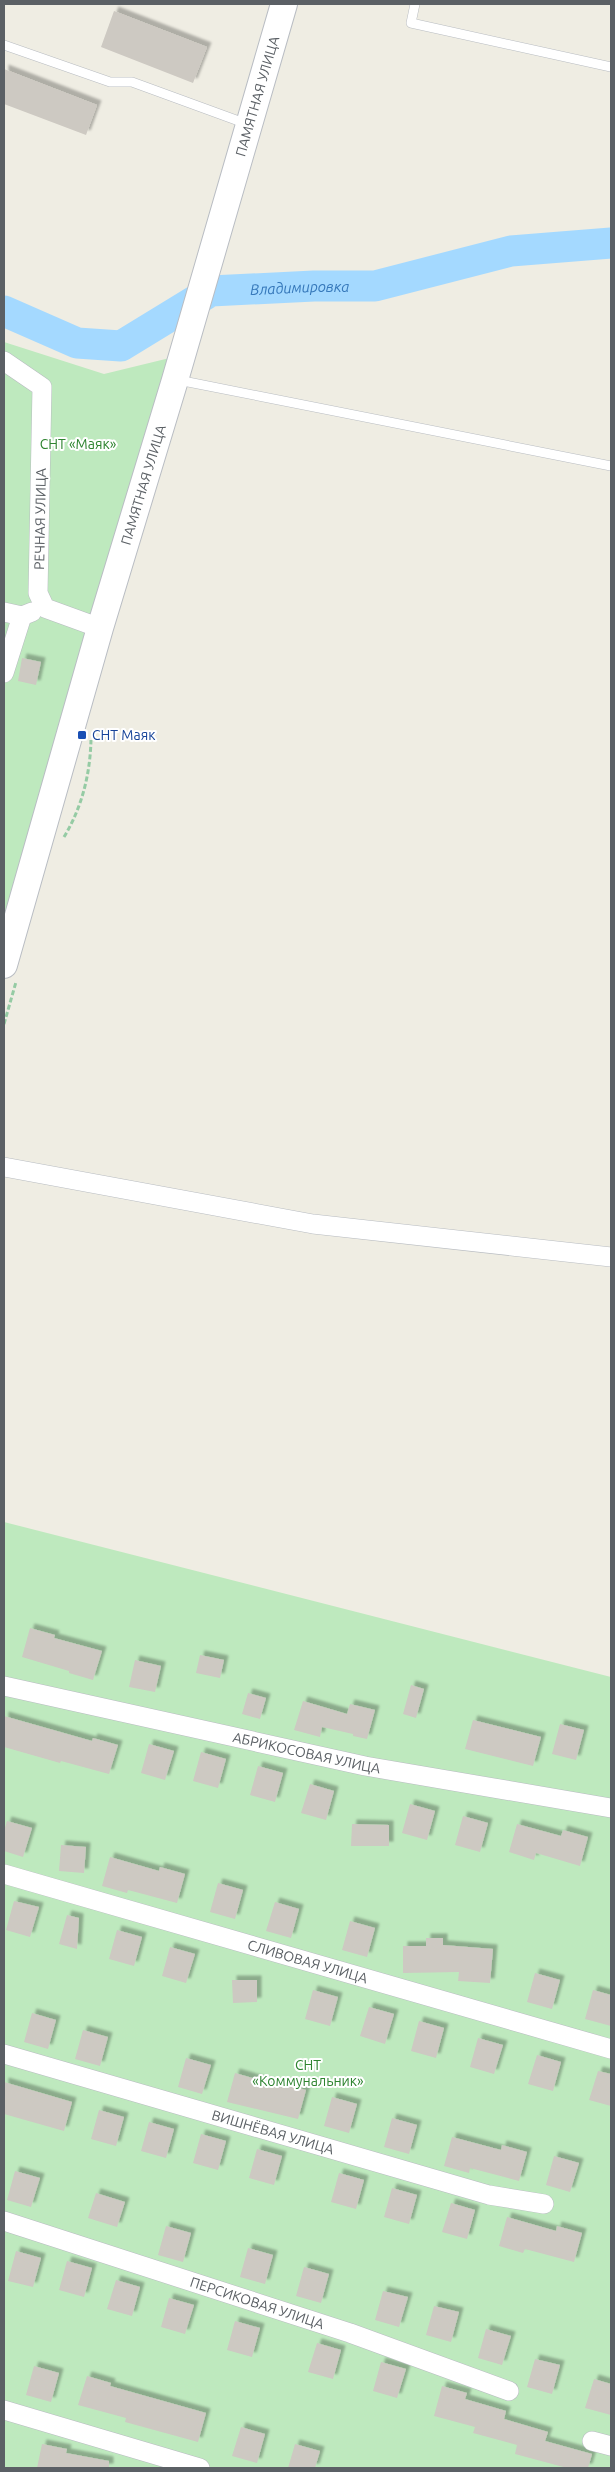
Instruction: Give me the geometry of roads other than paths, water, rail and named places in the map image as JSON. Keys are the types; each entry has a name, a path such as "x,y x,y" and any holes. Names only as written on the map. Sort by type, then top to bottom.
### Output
{"street":[{"name":"ПАМЯТНАЯ УЛИЦА","path":"4,965 100,628 192,324 284,4"},
{"name":"РЕЧНАЯ УЛИЦА","path":"4,361 42,387 38,593 45,608"},
{"path":"4,612 22,616 45,608 100,628"},
{"path":"4,673 22,616"},
{"path":"4,1167 313,1224 611,1257"},
{"name":"АБРИКОСОВАЯ УЛИЦА","path":"4,1686 365,1766 611,1808"},
{"name":"СЛИВОВАЯ УЛИЦА","path":"4,1874 611,2049"},
{"name":"ВИШНЁВАЯ УЛИЦА","path":"4,2054 489,2195 544,2204"},
{"name":"ПЕРСИКОВАЯ УЛИЦА","path":"4,2221 350,2333 509,2391"},
{"path":"4,2410 200,2468"},
{"path":"592,2441 611,2446"}],"lane":[{"path":"415,4 411,23 611,67"},
{"path":"4,45 110,82 132,82 250,125"},
{"path":"175,380 611,466"}],"waterway":[{"name":"Владимировка","path":"4,311 77,343 121,346 211,291 314,286 375,286 511,251 611,243"}],"place":[{"name":"СНТ Маяк","path":"82,735"}],"park label":[{"name":"СНТ «Маяк»","path":"78,444"},
{"name":"СНТ «Коммунальник»","path":"308,2074"}]}
